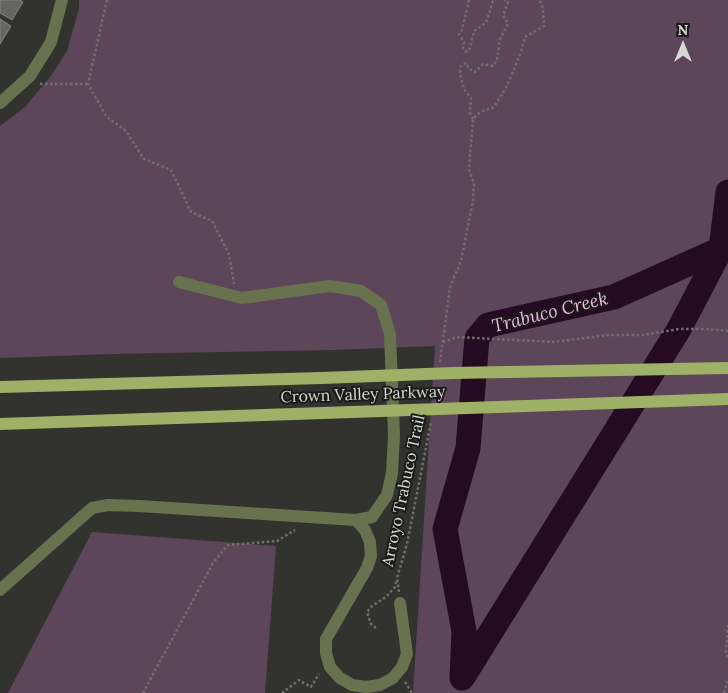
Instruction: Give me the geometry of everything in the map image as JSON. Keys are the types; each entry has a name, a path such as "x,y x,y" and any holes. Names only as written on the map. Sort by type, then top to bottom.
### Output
{"main road":[{"name":"Crown Valley Parkway","path":"0,387 728,368"},
{"name":"Crown Valley Parkway","path":"0,424 728,400"}],"street":[{"path":"0,103 30,76 51,42 62,0"},
{"path":"0,590 92,508 108,505 139,506 356,520 372,517 387,495 392,473 394,435 390,334 381,305 361,291 330,286 242,298 178,282"},
{"path":"356,520 365,530 370,542 371,556 367,568 326,639 326,653 330,667 340,678 352,685 366,687 380,685 393,678 402,667 408,654 400,603"}],"path":[{"path":"107,0 88,84 106,116 126,131 144,159 171,170 191,212 212,221 229,254 236,296"},
{"path":"469,0 460,34 464,42 463,49 467,52 470,48 474,30 486,23 493,1 496,0"},
{"path":"438,371 450,287 461,261 473,201 474,184 469,169 473,119 470,113 471,98 464,89 460,74 461,66 466,63 469,69 476,72 483,64 493,66 497,60 500,38 508,24 503,15 508,2 504,0"},
{"path":"473,119 480,112 494,107 507,86 525,37 544,26 543,9 540,0"},
{"path":"21,84 88,84"},
{"path":"443,342 457,337 554,342 609,335 644,335 679,329 728,331"},
{"name":"Arroyo Trabuco Trail","path":"400,603 397,578 407,544 431,421"},
{"path":"143,693 213,563 228,545 277,541 312,518"},
{"path":"376,628 370,624 367,612 396,587 397,578"},
{"path":"728,625 726,653 728,658"},
{"path":"282,693 299,680 311,687 328,660"},
{"path":"724,693 728,679"}],"shaded area":[{"path":"79,0 728,0 728,693 413,693 435,346 0,358 0,126 25,107 51,76 67,51 79,9"},
{"path":"92,532 276,546 265,693 8,693"}],"building":[{"path":"0,0 20,0 23,2 12,20 0,13"},
{"path":"0,19 11,26 0,44"}],"waterway":[{"name":"Trabuco Creek","path":"463,677 679,329 721,249 728,192"},
{"name":"Trabuco Creek","path":"462,678 464,631 445,529 468,448 477,338 488,325 614,297 721,249"},
{"path":"564,514 728,498"}]}
